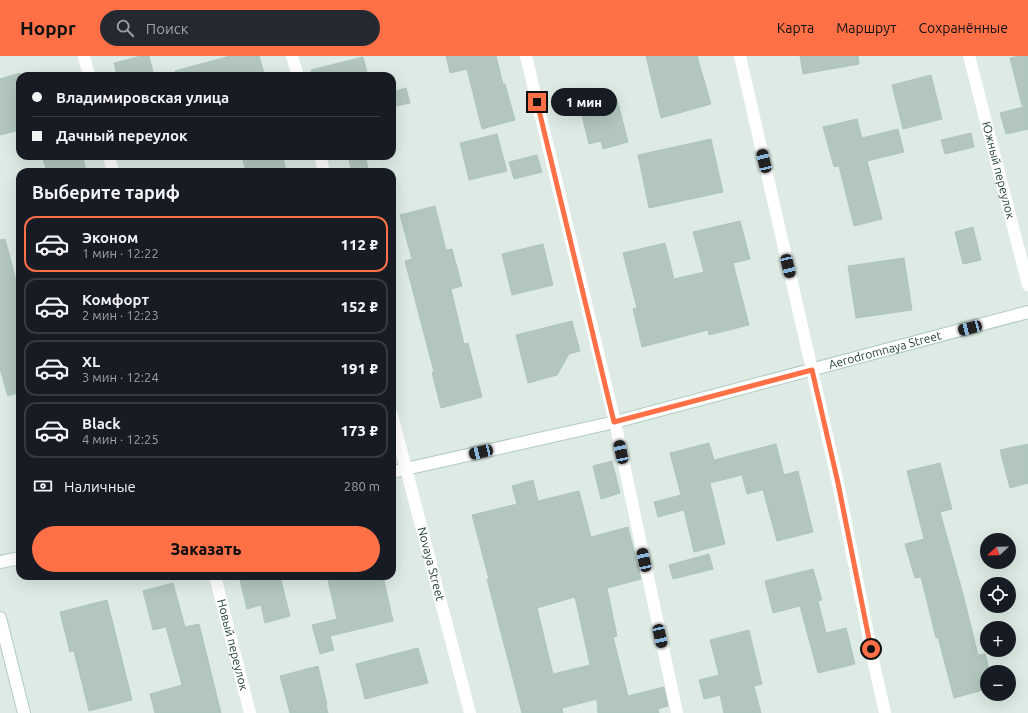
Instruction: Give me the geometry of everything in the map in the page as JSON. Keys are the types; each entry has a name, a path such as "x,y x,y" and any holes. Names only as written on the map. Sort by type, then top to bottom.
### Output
{"street":[{"path":"84,56 89,72"},
{"path":"292,56 297,72"},
{"path":"526,56 614,422 677,713"},
{"path":"740,56 838,483 885,713"},
{"name":"Южный переулок","path":"969,56 1028,286"},
{"name":"Aerodromnaya Street","path":"396,471 614,422 1028,312"},
{"name":"Novaya Street","path":"396,429 470,713"},
{"path":"0,562 16,559"},
{"name":"Новый переулок","path":"216,580 250,713"},
{"path":"0,618 24,713"}],"building":[{"path":"141,56 149,56 153,72 116,72 114,63"},
{"path":"230,56 259,56 264,72 175,72"},
{"path":"446,56 496,56 503,84 505,84 515,120 482,129 467,69 450,73"},
{"path":"646,56 697,56 711,104 661,118"},
{"path":"800,56 858,56 859,64 803,74"},
{"path":"1028,56 1028,129 1006,134 1000,113 1027,106 1022,106 1010,58"},
{"path":"363,57 367,72 311,72 311,70"},
{"path":"16,74 16,131 0,135 0,79"},
{"path":"931,75 942,119 903,129 892,85"},
{"path":"406,88 410,103 396,106 396,91"},
{"path":"617,99 628,142 603,149 601,141 589,144 580,108"},
{"path":"857,119 862,138 898,129 904,152 867,161 882,219 854,226 839,166 834,167 823,127"},
{"path":"971,133 974,147 945,154 941,140"},
{"path":"497,134 507,171 469,180 460,143"},
{"path":"711,139 723,192 649,208 638,155"},
{"path":"537,155 542,172 514,179 509,162"},
{"path":"43,160 83,160 86,168 46,168"},
{"path":"243,160 283,160 286,168 245,168"},
{"path":"349,160 366,160 368,168 351,168"},
{"path":"435,206 446,250 452,249 462,286 451,289 464,344 468,343 482,397 441,408 432,373 434,372 405,261 412,259 400,215"},
{"path":"740,221 750,259 733,263 749,325 709,335 708,330 642,347 633,309 637,308 623,253 665,243 674,279 704,272 693,232"},
{"path":"973,227 981,260 963,264 955,232"},
{"path":"5,239 16,280 16,393 8,396 0,369 0,240"},
{"path":"543,244 553,285 512,295 502,254"},
{"path":"904,258 912,310 856,318 848,266"},
{"path":"572,321 580,351 569,354 557,375 528,383 516,335"},
{"path":"709,443 714,460 776,444 784,475 798,471 813,532 777,541 763,490 747,494 742,475 710,483 725,544 694,552 684,510 658,517 654,502 681,495 670,453"},
{"path":"1028,444 1028,483 1010,488 1000,450"},
{"path":"612,461 620,493 601,499 593,466"},
{"path":"940,463 952,509 940,512 978,655 980,655 980,657 986,657 988,665 980,665 980,691 954,698 938,637 936,638 921,577 915,578 905,544 924,539 907,471"},
{"path":"533,480 538,501 579,491 591,537 628,527 641,579 607,588 617,636 613,637 628,696 664,687 668,706 658,709 659,713 598,713 597,699 562,708 563,713 522,713 472,515 517,504 512,486","holes":["575,597 590,665 553,674 537,608"]},
{"path":"709,554 713,569 673,579 669,565"},
{"path":"813,569 822,600 818,601 826,633 846,628 855,664 818,673 800,606 773,613 765,581"},
{"path":"240,580 281,580 290,616 265,623 261,605 247,609"},
{"path":"328,580 384,580 393,621 330,636 334,650 320,654 312,625 337,619"},
{"path":"173,583 185,627 199,624 221,713 155,713 150,694 182,685 166,627 153,630 143,591"},
{"path":"107,600 132,700 89,711 74,651 70,652 60,612"},
{"path":"749,630 762,684 754,686 761,713 724,713 720,695 704,699 699,680 719,675 710,640"},
{"path":"418,648 428,683 365,699 356,664"},
{"path":"318,666 328,713 290,713 280,676"}],"route":[{"path":"537,102 614,422 812,370 838,483 871,649"}]}
